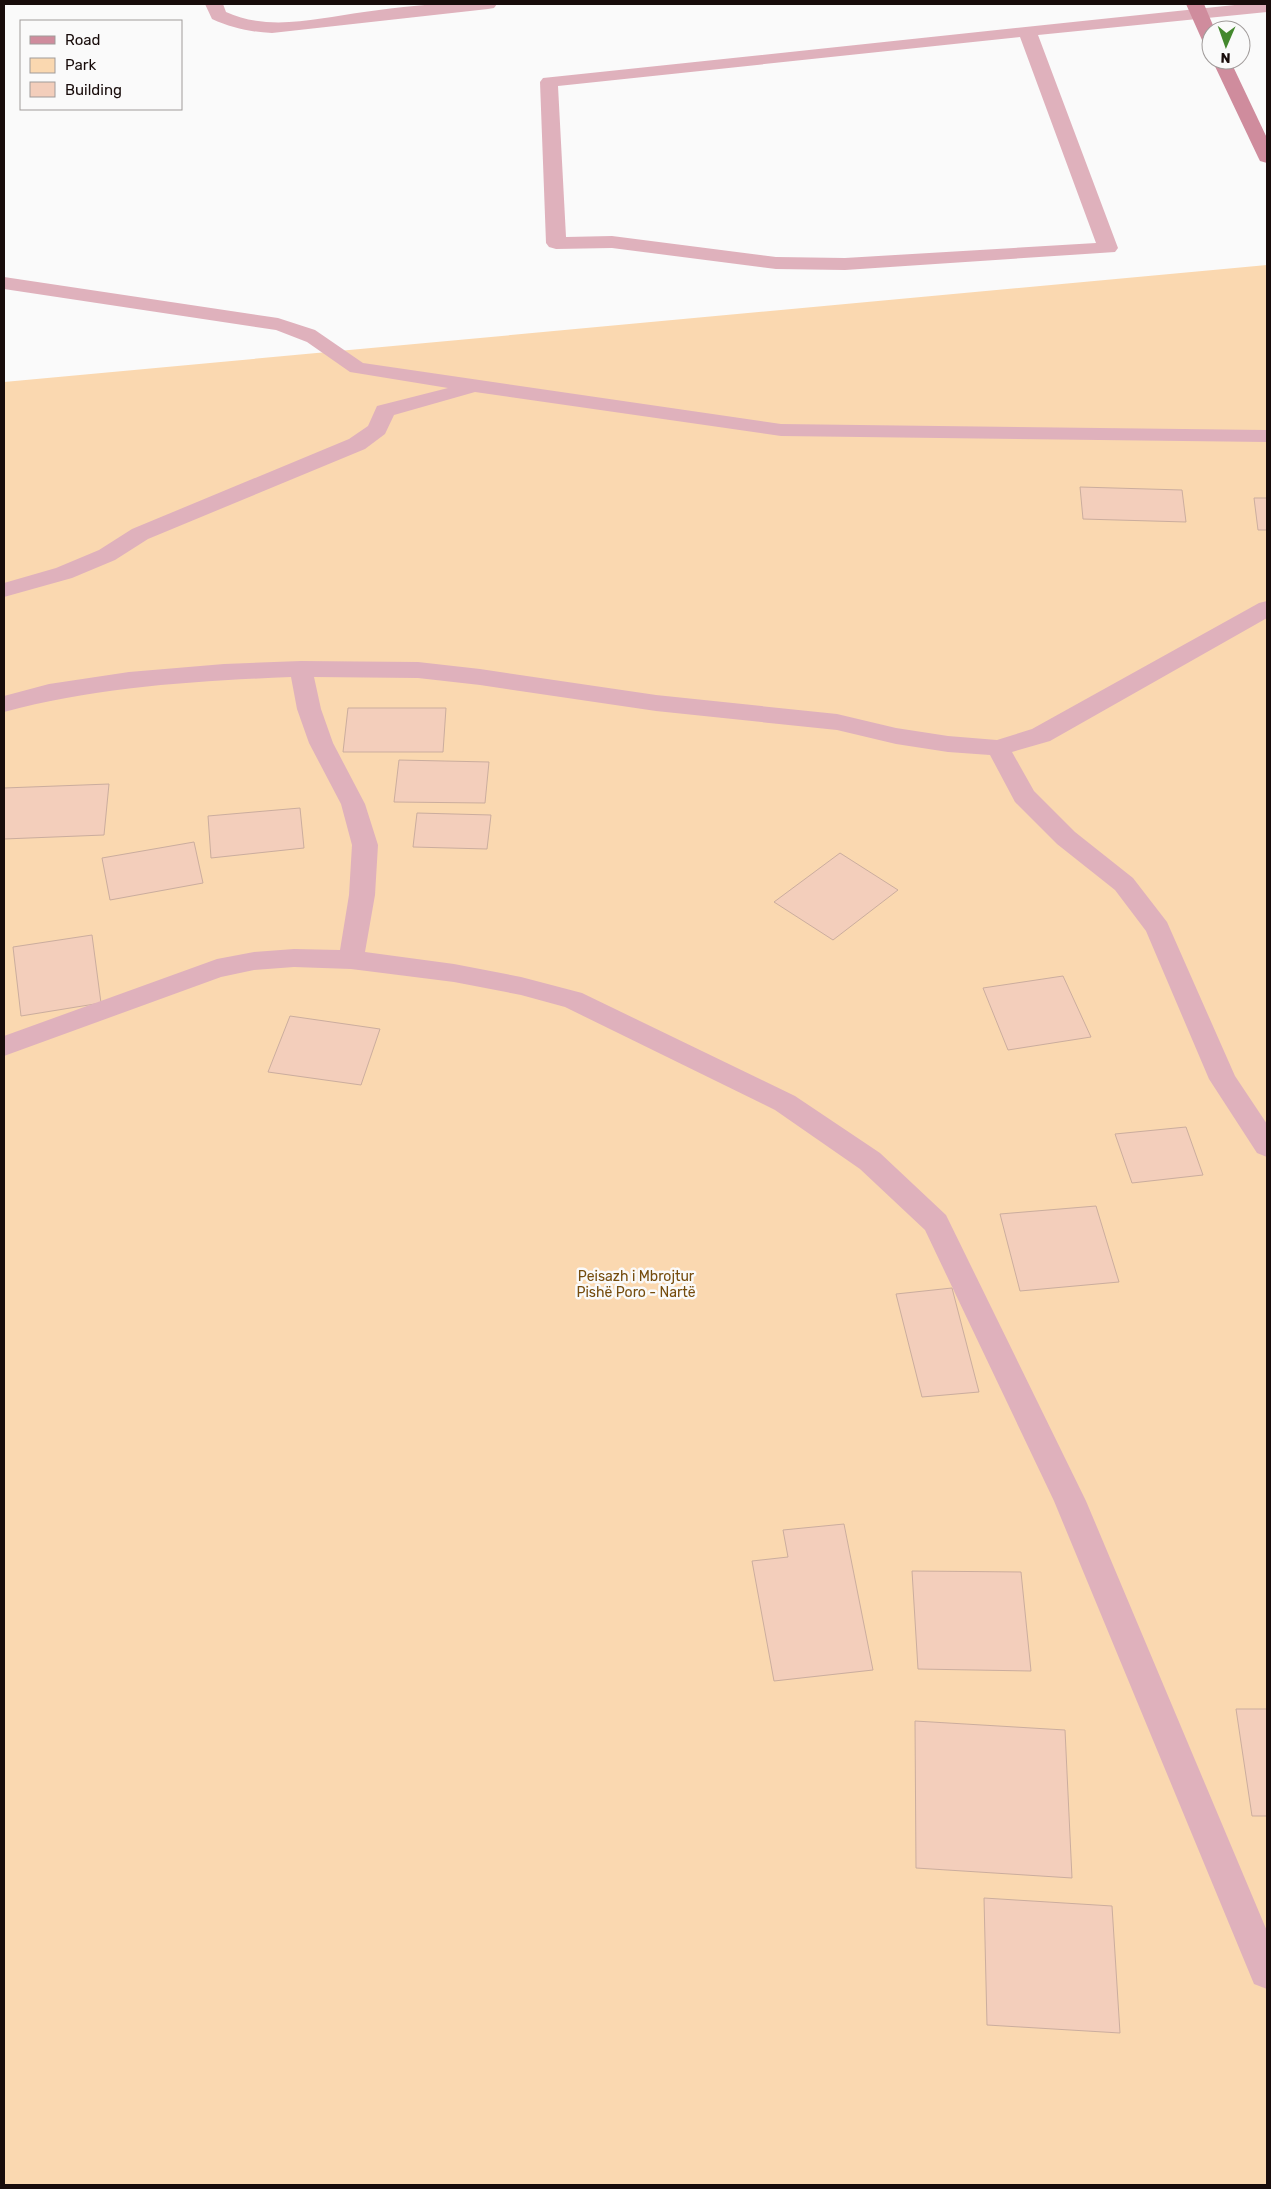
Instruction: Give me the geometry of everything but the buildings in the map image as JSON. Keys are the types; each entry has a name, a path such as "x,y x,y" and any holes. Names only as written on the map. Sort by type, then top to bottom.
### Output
{"main road":[{"path":"1197,8 1202,20"},
{"path":"1226,70 1267,157"}],"street":[{"path":"214,4 218,15 231,22 258,27 292,27 488,4"},
{"path":"1027,32 1108,248 845,264 776,263 612,242 556,243 549,82 1027,32 1197,8 1267,7"},
{"path":"4,283 278,324 308,334 326,345 343,361 357,368 781,430 1267,436"},
{"path":"4,590 64,573 108,555 140,534 357,444 377,428 377,399 357,368"},
{"path":"377,399 479,386"},
{"path":"4,704 49,692 129,680 224,672 301,669 418,670 480,677 656,703 837,722 896,736 948,744 998,748 1041,735 1267,608"},
{"path":"301,669 309,709 321,743 353,804 365,845 362,895 351,960"},
{"path":"998,748 1024,796 1066,838 1124,884 1158,928 1223,1079 1267,1146"},
{"path":"4,1046 217,968 254,961 294,958 351,960 454,974 522,986 573,1000 785,1103 870,1161 936,1223 1070,1501 1267,1972"}],"green space":[{"name":"Peisazh i Mbrojtur Pishë Poro - Nartë","path":"1267,265 1267,2185 4,2185 4,382"}]}
